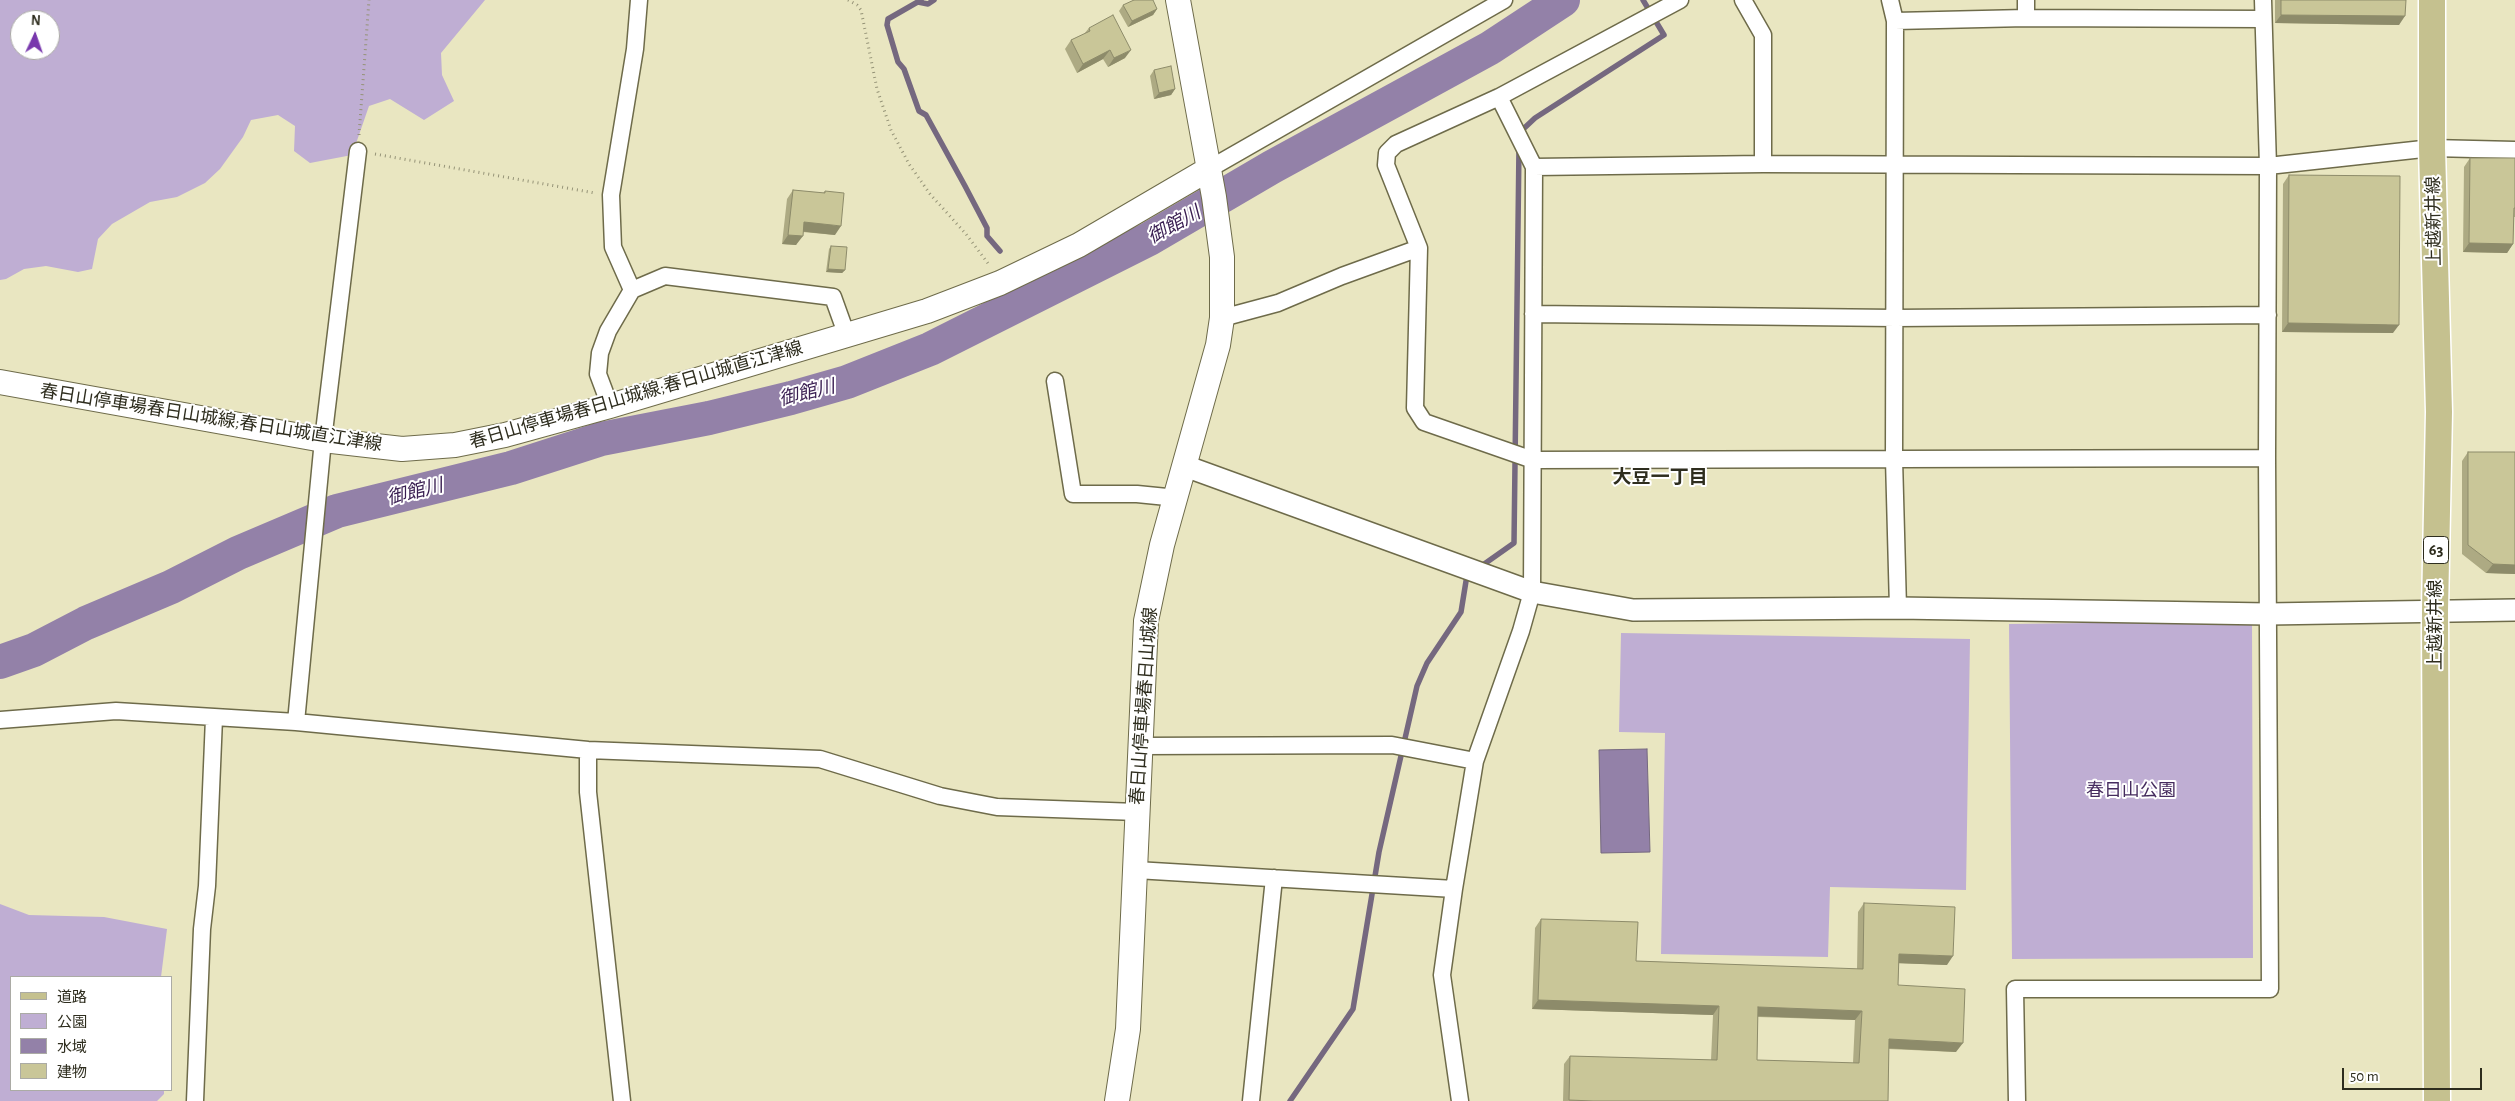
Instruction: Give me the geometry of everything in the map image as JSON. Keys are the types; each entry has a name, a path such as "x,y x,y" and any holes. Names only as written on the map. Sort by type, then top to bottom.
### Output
{"main road":[{"name":"春日山停車場春日山城線","path":"1117,1101 1128,1029 1146,620 1162,545 1177,498 1218,345 1222,318 1222,256 1214,197 1178,0"},
{"name":"上越新井線","path":"2432,0 2432,148 2438,412 2435,610 2437,1101"},
{"name":"春日山停車場春日山城線;春日山城直江津線","path":"0,382 323,440 402,449 455,445 505,435 610,406 927,311 1000,283 1079,245 1209,169"}],"street":[{"path":"632,290 613,247 611,195 635,49 639,0"},
{"path":"1209,169 1504,0"},
{"path":"1680,0 1499,97 1396,144 1387,153 1386,165 1419,248 1415,408 1424,422 1533,460 2267,458"},
{"path":"1743,0 1763,35 1763,164"},
{"path":"1890,0 1895,21 1893,166 1894,459 1898,608"},
{"path":"2026,0 2026,18"},
{"path":"2016,1101 2014,989 2270,989 2267,458 2268,166 2263,0"},
{"path":"1895,21 2026,18 2263,19"},
{"path":"1460,1101 1442,974 1454,889 1475,761 1521,631 1532,592 1534,167 1499,97"},
{"path":"1534,167 1763,164 2268,166 2432,148 2515,150"},
{"path":"296,722 323,440 358,152"},
{"path":"1222,318 1278,303 1342,276 1419,248"},
{"path":"610,406 598,374 600,352 608,331 632,290 665,276 833,298 847,336"},
{"path":"1533,314 1895,318 2268,315"},
{"path":"1055,381 1073,494 1137,494 1177,498"},
{"path":"1185,466 1532,592 1633,610 1898,608 2268,614 2515,610"},
{"path":"0,720 116,711 296,722 588,750 820,758 940,796 997,807 1137,812"},
{"path":"195,1101 214,718"},
{"path":"1141,746 1392,745 1475,761"},
{"path":"588,750 588,792 622,1101"},
{"path":"1136,870 1454,889"},
{"path":"1251,1101 1274,878"}],"path":[{"path":"369,0 358,152 611,195"},
{"path":"848,0 857,4 861,10 877,89 891,130 900,147 930,194 984,256 1000,283"}],"green space":[{"path":"0,0 485,0 441,53 442,75 454,101 424,120 390,99 369,106 352,155 310,163 294,151 295,126 278,115 251,120 243,137 220,169 205,183 177,197 150,202 112,224 98,239 92,269 78,272 46,266 24,269 6,279 0,280"},
{"name":"春日山公園","path":"2252,621 2253,958 2012,959 2009,624"},
{"path":"1621,633 1970,639 1966,890 1830,887 1828,957 1661,954 1665,733 1619,732"},
{"path":"0,904 29,915 104,917 167,929 161,976 10,976 10,1091 164,1091 164,1094 157,1101 0,1101"}],"water":[{"path":"1647,749 1650,852 1601,853 1599,750"}],"building":[{"path":"1134,0 1153,0 1157,9 1132,21 1123,5"},
{"path":"2281,0 2406,0 2405,16 2281,15"},
{"path":"1113,15 1131,50 1114,58 1110,50 1083,64 1071,40 1090,31 1089,28"},
{"path":"1171,66 1175,89 1159,93 1154,70"},
{"path":"2470,158 2515,158 2513,244 2469,243"},
{"path":"2289,175 2400,176 2399,325 2288,323"},
{"path":"793,190 844,193 841,226 804,222 803,236 788,235"},
{"path":"831,246 847,247 845,270 828,269"},
{"path":"2468,452 2515,452 2515,565 2493,564 2468,545"},
{"path":"1864,903 1955,907 1953,956 1899,954 1898,985 1965,989 1963,1043 1889,1039 1888,1101 1569,1100 1570,1056 1717,1060 1719,1006 1538,1000 1541,919 1638,922 1636,961 1863,969","holes":["1758,1007 1862,1011 1859,1063 1757,1060"]}],"waterway":[{"path":"921,0 888,19 887,25 898,62 904,69 919,111 926,115 987,228 987,236 1000,251"},
{"path":"918,2 928,4 934,0"},
{"name":"御館川","path":"0,662 34,650 86,623 171,587 238,553 337,511 511,468 601,439 709,418 791,398 847,382 930,349 1149,239 1272,167 1490,48 1563,0"},
{"path":"1519,133 1535,118 1664,35 1643,0"},
{"path":"1480,567 1514,543 1519,147"},
{"path":"1290,1101 1353,1009 1379,852 1417,686 1427,663 1461,612 1467,575 1470,574"}],"district":[{"name":"大豆一丁目","path":"1660,477"}]}
